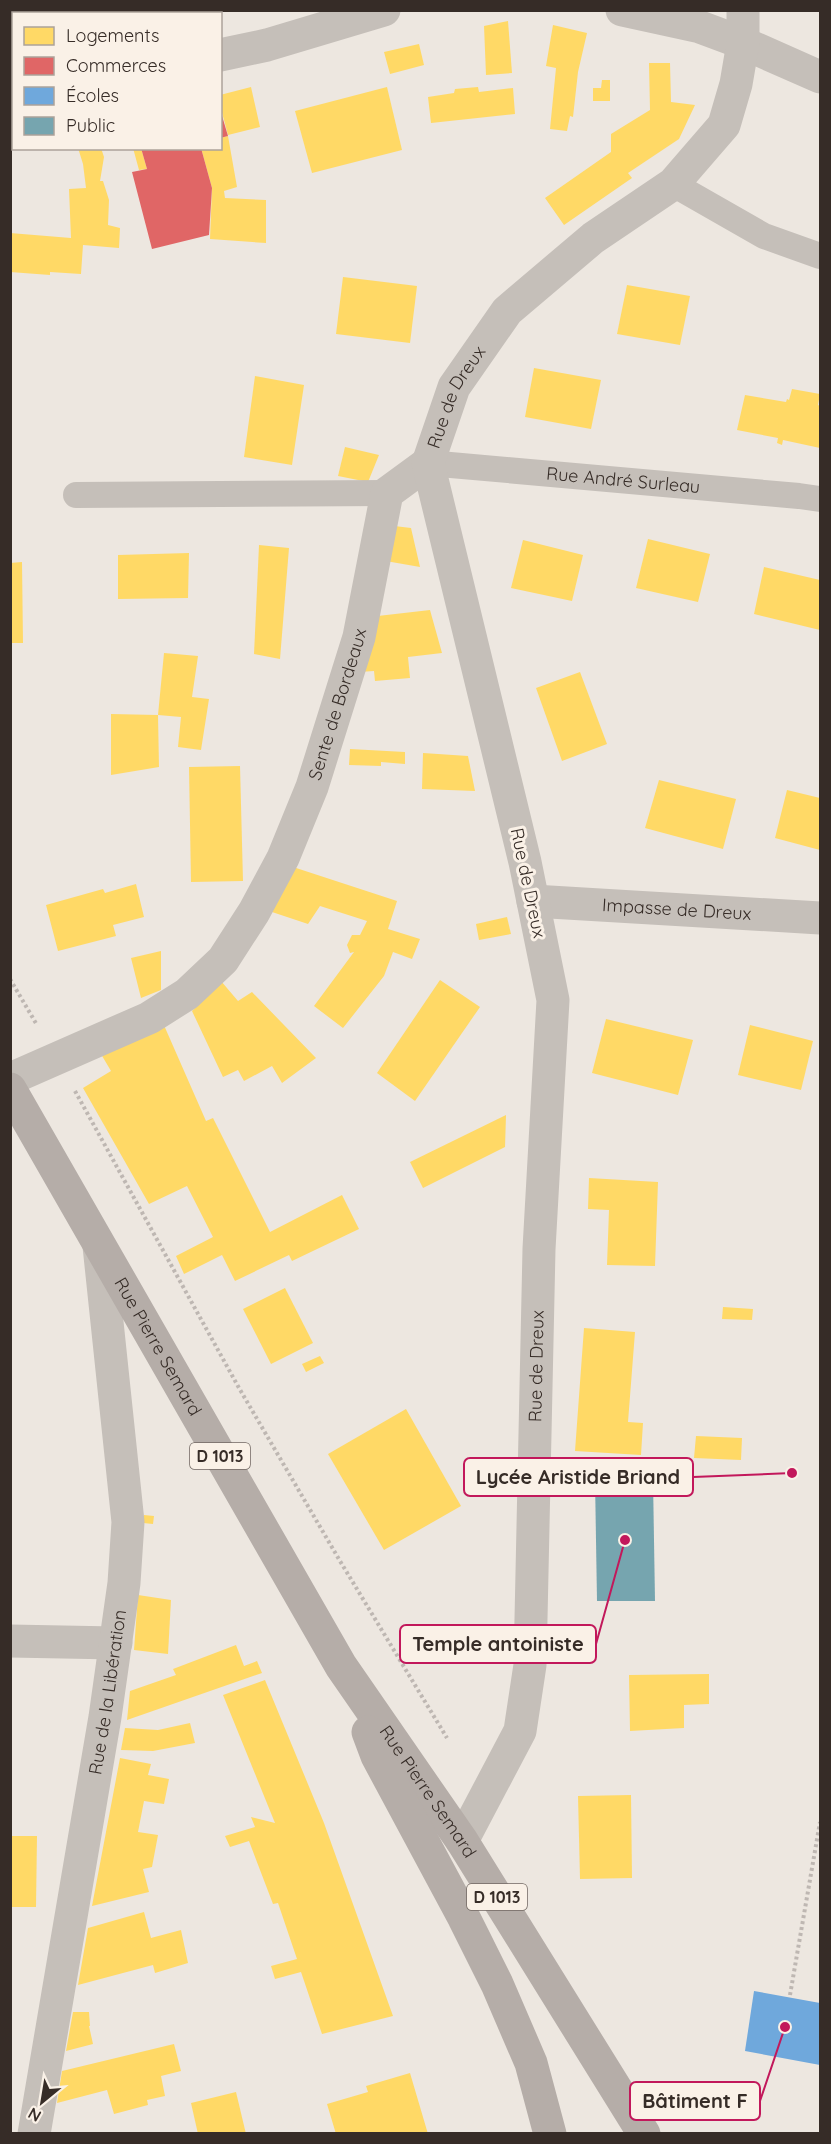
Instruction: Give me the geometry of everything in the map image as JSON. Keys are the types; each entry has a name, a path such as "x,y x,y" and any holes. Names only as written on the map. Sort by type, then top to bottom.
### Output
{"main road":[{"name":"Rue Pierre Semard","path":"10,1089 341,1666 462,1841 644,2133"},
{"name":"Rue Pierre Semard","path":"341,1666 377,1756 497,1984 531,2063 550,2133"}],"street":[{"path":"222,55 267,45 384,10"},
{"path":"622,10 700,27 820,77"},
{"name":"Rue de Dreux","path":"462,1841 520,1731 530,1665 539,1250 553,1000 533,901 428,463 454,387 507,311 593,238 673,184 724,124 736,84 743,43 743,10"},
{"path":"387,494 428,463"},
{"name":"Sente de Bordeaux","path":"10,1079 149,1018 187,994 223,960 254,912 284,858 315,777 359,637 387,494"},
{"name":"Impasse de Dreux","path":"533,901 820,918"},
{"name":"Rue de la Libération","path":"34,2133 105,1716 124,1583 128,1522 99,1246"},
{"path":"10,1641 116,1642"}],"lane":[{"path":"673,184 764,236 820,256"},
{"name":"Rue André Surleau","path":"428,463 820,499"},
{"path":"76,495 387,494"}],"path":[{"path":"10,979 57,1059 244,1398 447,1738"},
{"path":"790,1995 820,1821"}],"green space":[{"path":"23,11 179,11 176,12"}],"building: Logements":[{"path":"508,21 512,73 486,75 484,26"},
{"path":"553,25 587,33 578,72 573,117 570,116 567,131 550,129 556,68 546,66"},
{"path":"419,44 424,65 390,74 384,52"},
{"path":"649,63 670,63 671,102 695,105 679,139 628,173 632,178 564,225 545,198 611,152 611,134 650,110"},
{"path":"602,80 610,80 610,101 593,101 593,88 601,88"},
{"path":"251,87 260,127 228,135 222,112 222,94"},
{"path":"387,87 402,150 312,173 295,111"},
{"path":"478,87 479,92 513,88 515,114 431,123 428,97 454,93 455,89"},
{"path":"228,136 237,187 224,191 225,198 266,200 266,243 210,239 212,188 202,150 222,150 222,138"},
{"path":"79,150 102,150 104,157 100,181 103,181 109,200 108,225 120,228 119,248 83,245 81,274 50,272 50,275 10,272 10,233 71,238 69,189 86,188"},
{"path":"134,150 142,150 147,169 139,170"},
{"path":"343,277 417,286 410,343 336,334"},
{"path":"627,285 690,296 680,345 617,334"},
{"path":"534,368 601,380 591,429 525,417"},
{"path":"255,376 304,385 292,465 244,457"},
{"path":"792,389 820,394 818,405 820,406 820,448 783,440 782,445 777,443 778,438 737,430 745,395 786,402 787,399 789,400"},
{"path":"345,447 379,455 368,482 338,476"},
{"path":"386,525 411,528 420,567 380,560"},
{"path":"648,539 710,554 698,602 636,588"},
{"path":"523,540 583,555 572,601 511,588"},
{"path":"259,545 289,548 280,659 254,654"},
{"path":"189,553 188,598 118,599 118,555"},
{"path":"22,562 23,643 10,643 10,563"},
{"path":"764,567 820,580 820,630 754,614"},
{"path":"430,610 442,653 408,657 410,678 375,681 374,671 359,672 369,617"},
{"path":"164,653 198,656 192,697 209,699 201,750 178,747 181,717 158,715"},
{"path":"580,672 607,744 562,761 536,688"},
{"path":"111,714 158,715 159,767 111,775"},
{"path":"350,749 405,752 405,764 381,762 381,766 349,765"},
{"path":"423,753 468,756 475,791 422,789"},
{"path":"240,766 243,881 191,882 189,767"},
{"path":"659,780 736,799 723,849 645,828"},
{"path":"787,790 820,798 820,850 775,838"},
{"path":"290,866 397,901 388,929 420,939 412,959 393,952 384,976 343,1028 314,1006 354,952 350,953 347,945 352,935 360,935 367,921 320,906 308,924 269,911"},
{"path":"136,884 144,917 113,925 116,936 58,951 46,905 103,889 105,893"},
{"path":"507,917 511,934 479,940 476,924"},
{"path":"161,951 161,990 141,998 131,958"},
{"path":"440,980 480,1007 415,1101 377,1073"},
{"path":"221,981 238,1001 252,992 316,1058 282,1083 272,1066 244,1081 238,1070 223,1077 192,1011"},
{"path":"606,1019 693,1040 678,1095 592,1073"},
{"path":"163,1023 206,1121 213,1118 270,1232 342,1195 359,1229 292,1261 289,1255 235,1281 222,1255 184,1274 176,1256 213,1237 187,1186 149,1204 83,1088 111,1071 98,1049"},
{"path":"750,1025 813,1041 801,1090 738,1075"},
{"path":"506,1115 505,1147 423,1188 410,1162"},
{"path":"589,1178 658,1182 655,1266 607,1265 609,1210 588,1209"},
{"path":"285,1288 313,1343 271,1364 243,1309"},
{"path":"723,1307 753,1309 752,1320 722,1319"},
{"path":"584,1328 635,1332 628,1422 643,1423 641,1455 575,1451"},
{"path":"320,1356 324,1363 306,1372 302,1364"},
{"path":"406,1409 461,1506 384,1550 328,1454"},
{"path":"696,1436 742,1438 741,1460 694,1458"},
{"path":"144,1515 154,1516 153,1524 143,1523"},
{"path":"138,1595 171,1600 168,1654 134,1650"},
{"path":"236,1645 244,1666 257,1661 262,1673 127,1720 130,1691 176,1675 173,1669"},
{"path":"709,1674 709,1704 684,1705 684,1728 630,1731 629,1675"},
{"path":"265,1680 324,1823 393,2016 322,2034 301,1972 275,1979 271,1966 297,1959 278,1903 273,1904 249,1841 230,1847 225,1836 255,1827 251,1817 275,1823 223,1695"},
{"path":"190,1723 195,1743 153,1751 121,1750 125,1728 158,1730"},
{"path":"120,1758 151,1764 148,1775 169,1779 164,1804 144,1801 138,1832 158,1835 152,1867 143,1869 149,1892 92,1906"},
{"path":"631,1795 632,1878 580,1879 578,1796"},
{"path":"10,1836 37,1836 36,1907 10,1907"},
{"path":"144,1912 151,1938 181,1930 188,1963 155,1973 153,1965 78,1985 88,1928"},
{"path":"73,2012 89,2012 93,2044 66,2051"},
{"path":"174,2044 181,2071 161,2076 165,2096 147,2100 148,2105 114,2114 107,2090 57,2103 62,2071"},
{"path":"410,2073 428,2134 336,2134 327,2104 368,2092 366,2086"},
{"path":"236,2092 246,2134 198,2134 191,2103"}],"building: Commerces":[{"path":"222,116 228,136 222,138"},
{"path":"142,150 202,150 212,188 209,235 152,249 132,172 147,169"}],"building: Écoles":[{"path":"754,1991 820,2003 820,2065 745,2051"}],"building: Public":[{"path":"595,1479 653,1479 655,1601 597,1601"}],"place":[{"name":"Lycée Aristide Briand","path":"792,1473"},
{"name":"Temple antoiniste","path":"625,1540"},
{"name":"Bâtiment F","path":"785,2027"}]}
